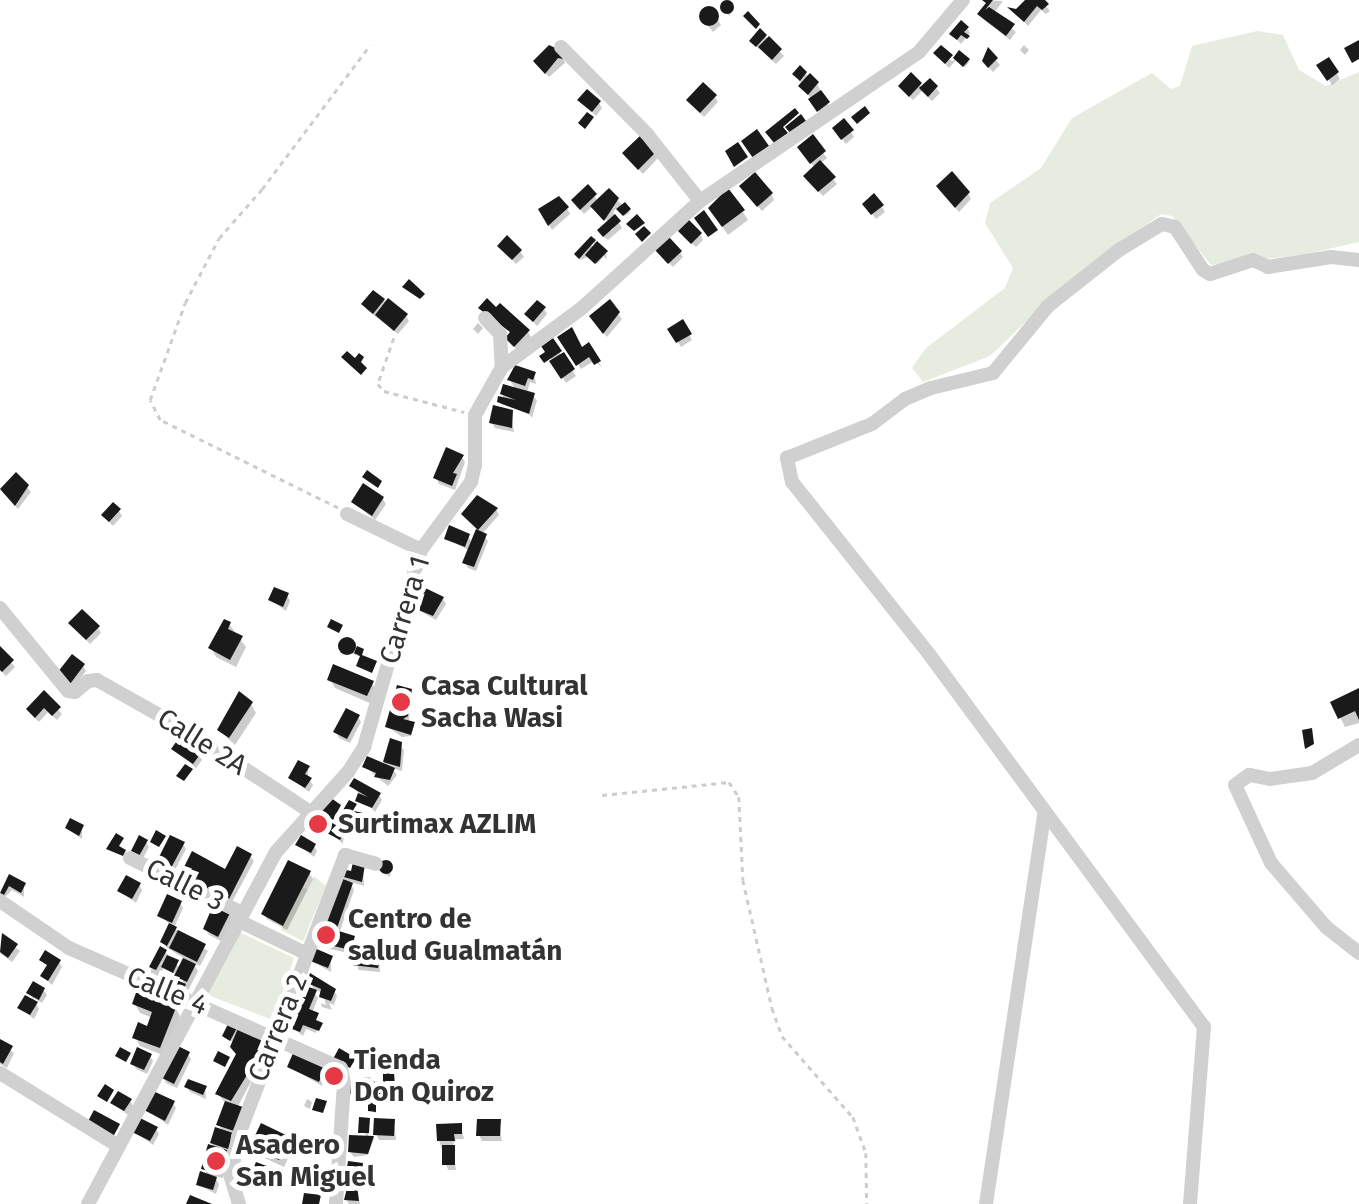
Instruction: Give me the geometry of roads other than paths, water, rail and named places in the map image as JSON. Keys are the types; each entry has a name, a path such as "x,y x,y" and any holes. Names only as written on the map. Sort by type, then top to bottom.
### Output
{"street":[{"name":"Carrera 1","path":"88,1204 276,852 364,747 421,550 471,482 475,415 502,367 582,308 700,201 919,52 963,0"},
{"path":"561,48 647,134 700,201"},
{"path":"1190,1204 1204,1027 929,654 792,482 787,458 872,424 905,400 931,388 992,372 1048,306 1118,250 1162,224 1176,227 1202,270 1210,274 1254,260 1268,266 1331,258 1359,260"},
{"path":"484,318 500,334 502,367"},
{"path":"347,514 421,550"},
{"name":"Calle 2A","path":"0,608 68,691 75,692 88,680 97,680 184,729 312,813"},
{"path":"1359,744 1312,774 1270,779 1249,776 1235,785 1248,821 1271,863 1326,927 1359,953"},
{"path":"986,1204 1045,811"},
{"name":"Carrera 2","path":"240,1204 231,1176 238,1138 344,855 376,864"},
{"name":"Calle 3","path":"130,858 307,954"},
{"name":"Calle 4","path":"0,901 69,948 341,1068 344,1083 336,1204"},
{"path":"0,1073 118,1146"}],"place":[{"name":"Casa Cultural Sacha Wasi","path":"401,702"},
{"name":"Surtimax AZLIM","path":"318,824"},
{"name":"Centro de salud Gualmatán","path":"326,935"},
{"name":"Tienda Don Quiroz","path":"334,1076"},
{"name":"Asadero San Miguel","path":"216,1161"}]}
